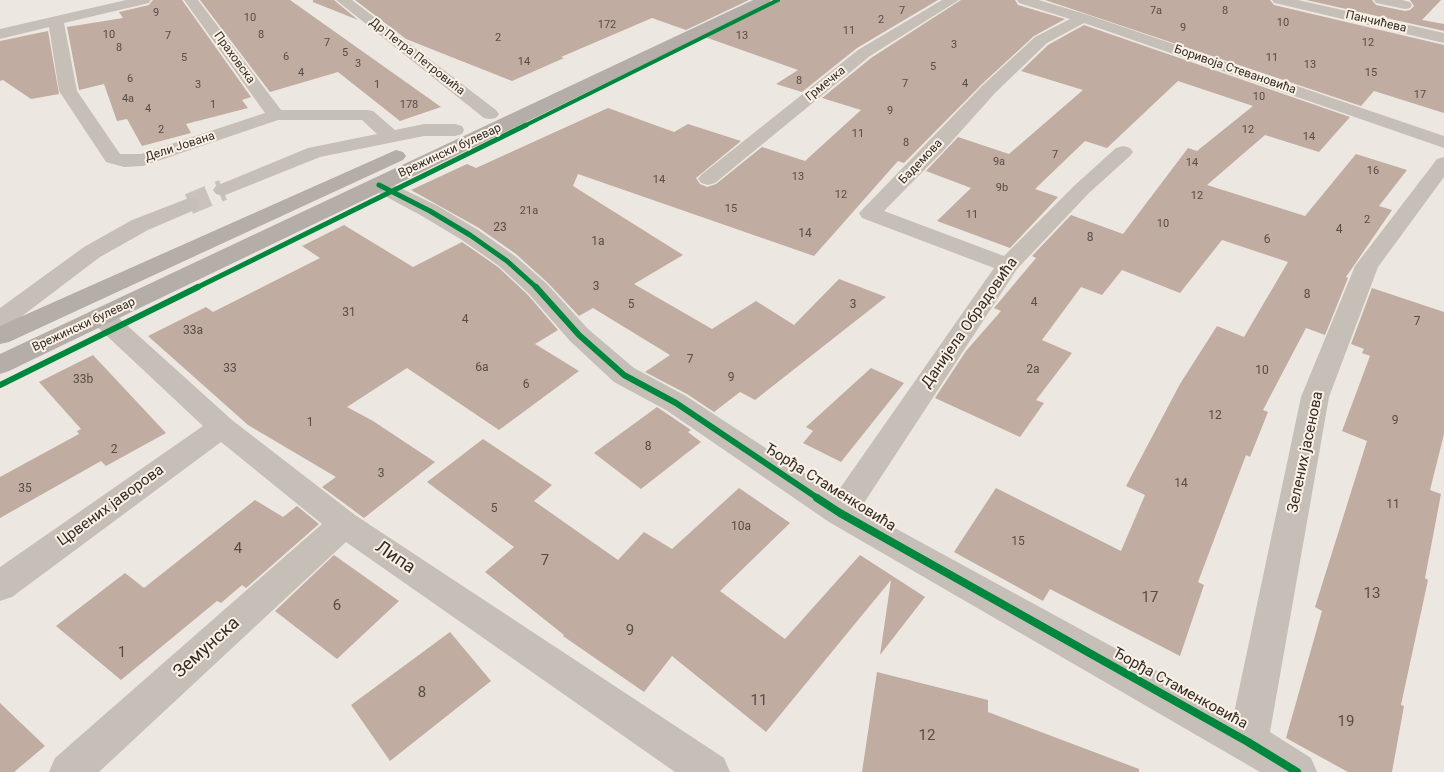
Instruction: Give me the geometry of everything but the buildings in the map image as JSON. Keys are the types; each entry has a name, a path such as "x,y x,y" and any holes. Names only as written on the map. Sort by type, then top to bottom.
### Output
{"main road":[{"name":"Врежински булевар","path":"0,336 490,114 734,0"},
{"name":"Врежински булевар","path":"0,365 764,0"}],"street":[{"path":"0,34 56,21 86,6 144,0"},
{"name":"Праховска","path":"192,0 276,115"},
{"name":"Др Петра Петровића","path":"343,0 490,114"},
{"name":"Грмечка","path":"708,179 864,53 952,0"},
{"name":"Боривоја Стевановића","path":"1024,0 1083,18 1444,142"},
{"name":"Панчићева","path":"1279,0 1444,38"},
{"path":"1381,0 1405,6"},
{"name":"Бадемова","path":"1008,265 870,213 937,146 990,88 1041,40 1083,18"},
{"name":"Дели Јована","path":"56,21 68,91 113,158 124,161 143,160 276,115"},
{"path":"276,115 367,115 390,136"},
{"path":"223,190 315,152 424,130 455,130"},
{"name":"Данијела Обрадовића","path":"840,513 1008,265 1082,189 1122,152"},
{"name":"Зелених јасенова","path":"1248,742 1315,397 1367,266 1444,163"},
{"name":"Ђорђа Стаменковића","path":"379,185 430,211 507,261 538,289 579,335 624,375 676,404 840,513 1248,742 1297,772"},
{"path":"0,320 92,252 140,225 189,204"},
{"name":"Липа","path":"101,316 222,427 344,524 710,772"},
{"name":"Црвених јаворова","path":"0,586 222,427"},
{"name":"Земунска","path":"69,772 344,524"}],"tunnel":[{"path":"189,204 223,190"}],"cycle path":[{"path":"0,385 778,0"},
{"path":"379,185 430,211 470,235 507,261 538,289 579,335 624,375 676,403 840,513 1248,742 1297,772"}]}
